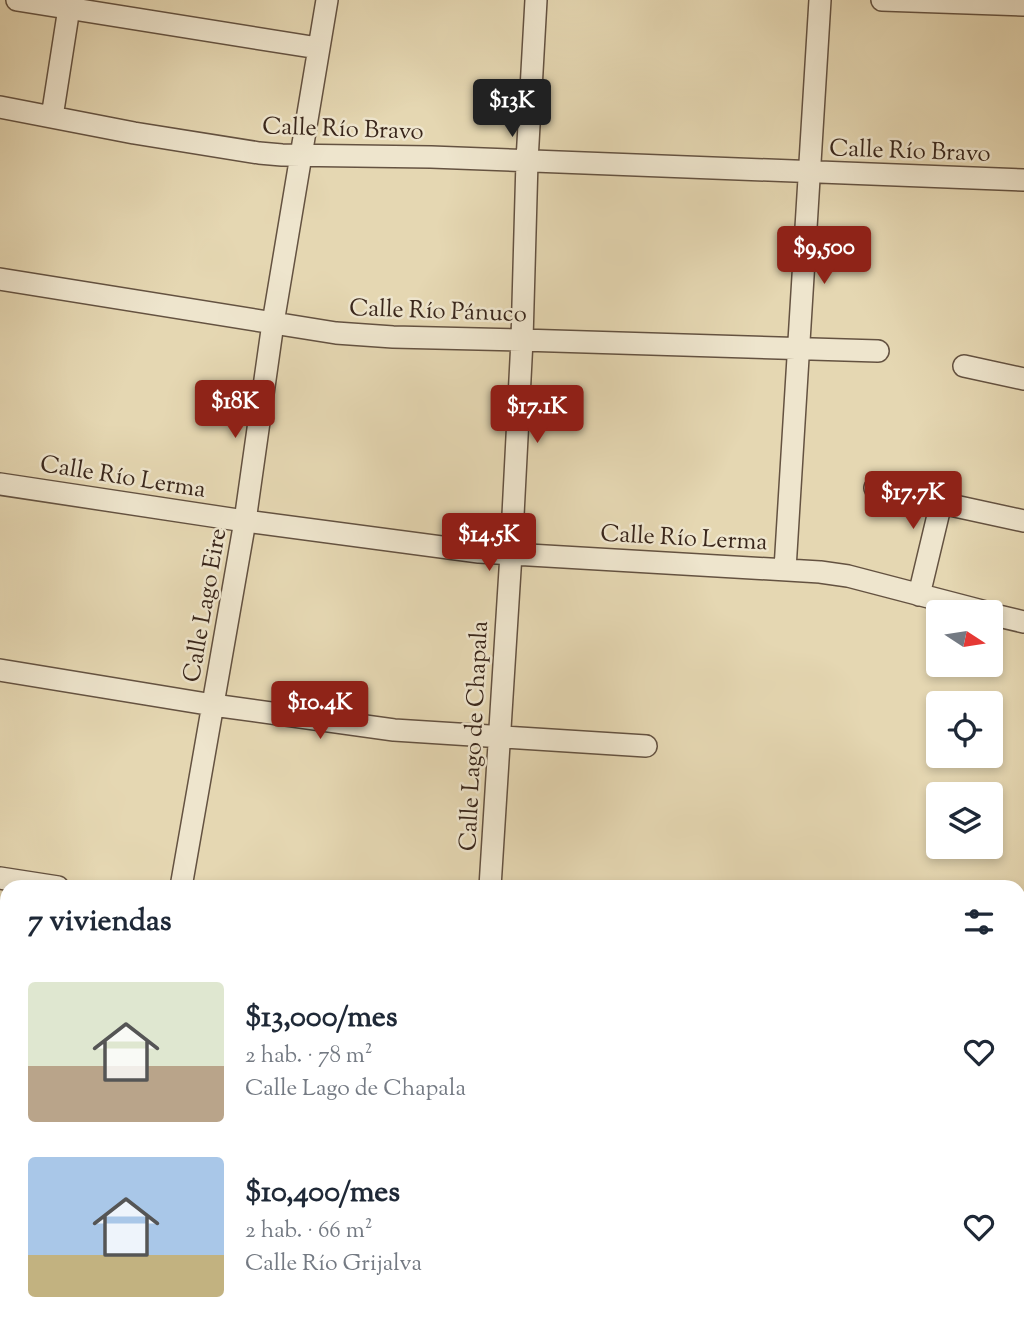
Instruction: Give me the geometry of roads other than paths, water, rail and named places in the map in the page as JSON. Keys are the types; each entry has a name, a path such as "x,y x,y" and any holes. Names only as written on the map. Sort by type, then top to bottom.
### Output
{"street":[{"path":"17,0 318,48"},
{"name":"Calle Lago Eire","path":"182,880 245,521 273,323 327,0"},
{"name":"Calle Lago de Chapala","path":"490,880 522,340 527,160 536,0"},
{"path":"785,569 820,0"},
{"path":"882,0 1023,5"},
{"path":"52,117 69,8"},
{"name":"Calle Río Bravo","path":"0,107 134,133 247,151 300,156 527,160 1024,180"},
{"name":"Calle Río Pánuco","path":"0,279 337,333 393,337 878,351"},
{"path":"964,366 1024,379"},
{"name":"Calle Río Lerma","path":"0,484 245,521 479,552 820,572 848,576 938,600"},
{"path":"875,488 1024,521"},
{"path":"919,595 942,503"},
{"name":"Calle Río Lerma","path":"1003,617 1024,622"},
{"path":"0,670 213,705 394,730 646,746"}]}
